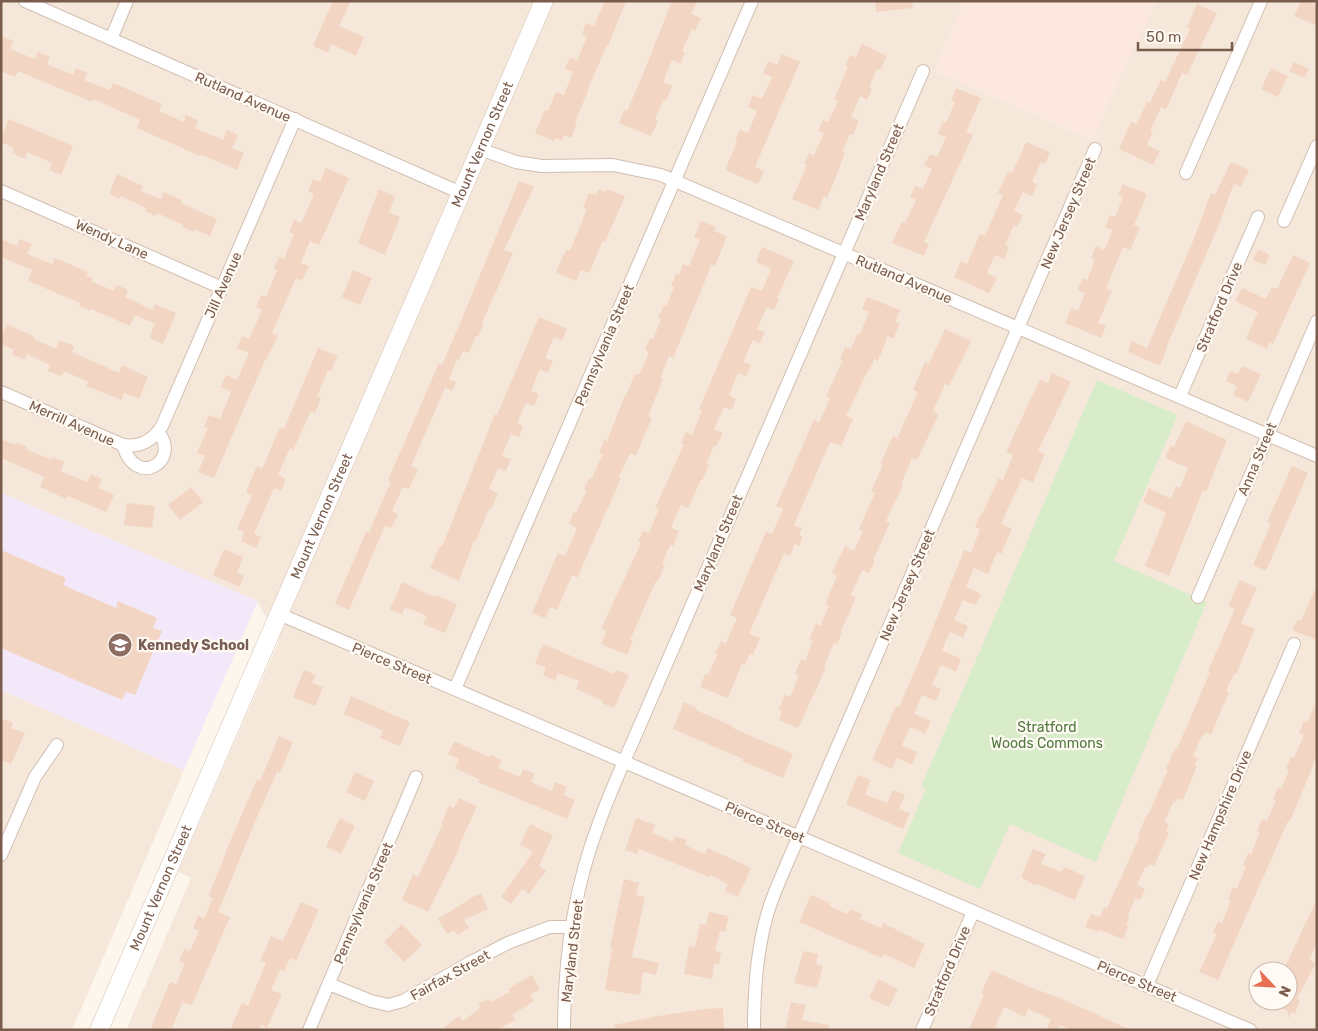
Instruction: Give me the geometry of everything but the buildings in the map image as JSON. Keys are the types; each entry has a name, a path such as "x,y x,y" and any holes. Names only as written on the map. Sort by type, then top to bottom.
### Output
{"street":[{"name":"Rutland Avenue","path":"25,1 461,193"},
{"path":"111,39 127,1"},
{"name":"Mount Vernon Street","path":"99,1030 544,1"},
{"name":"Pennsylvania Street","path":"455,689 752,1"},
{"path":"1186,173 1261,1"},
{"name":"Maryland Street","path":"564,1030 565,988 572,927 591,845 624,762 923,71"},
{"name":"Jill Avenue","path":"143,444 158,432 296,120"},
{"path":"1284,221 1317,146"},
{"name":"Rutland Avenue","path":"480,149 516,162 542,166 613,165 646,171 675,180 1317,456"},
{"name":"New Jersey Street","path":"754,1030 754,992 759,953 766,918 779,882 1096,149"},
{"name":"Wendy Lane","path":"1,191 222,288"},
{"name":"Stratford Drive","path":"1180,396 1258,217"},
{"name":"Anna Street","path":"1198,596 1317,321"},
{"name":"Merrill Avenue","path":"1,392 123,445 143,444"},
{"path":"123,445 126,456 132,463 145,469 152,467 159,464 163,458 164,442 158,432"},
{"name":"Pierce Street","path":"279,614 1250,1030"},
{"name":"New Hampshire Drive","path":"1147,985 1294,644"},
{"path":"1,855 35,777 57,746"},
{"name":"Pennsylvania Street","path":"309,1030 416,777"},
{"name":"Stratford Drive","path":"922,1030 973,912"},
{"name":"Fairfax Street","path":"329,984 371,1001 388,1004 403,1001 508,943 550,927 572,927"}],"shaded area":[{"path":"1,1 964,1 935,71 1091,139 1156,1 1317,1 1317,1030 126,1030 191,878 178,872 279,641 257,601 1,493"},
{"path":"964,1 1156,1 1092,139 935,71"},
{"name":"Kennedy School","path":"1,493 258,601 184,770 1,690"},
{"path":"1,690 184,770 72,1030 1,1030"}],"green space":[{"name":"Stratford Woods Commons","path":"1097,380 1178,415 1114,561 1207,602 1096,862 1010,824 980,889 898,853 926,789 921,787"}],"place":[{"name":"Kennedy School","path":"120,645"}]}
